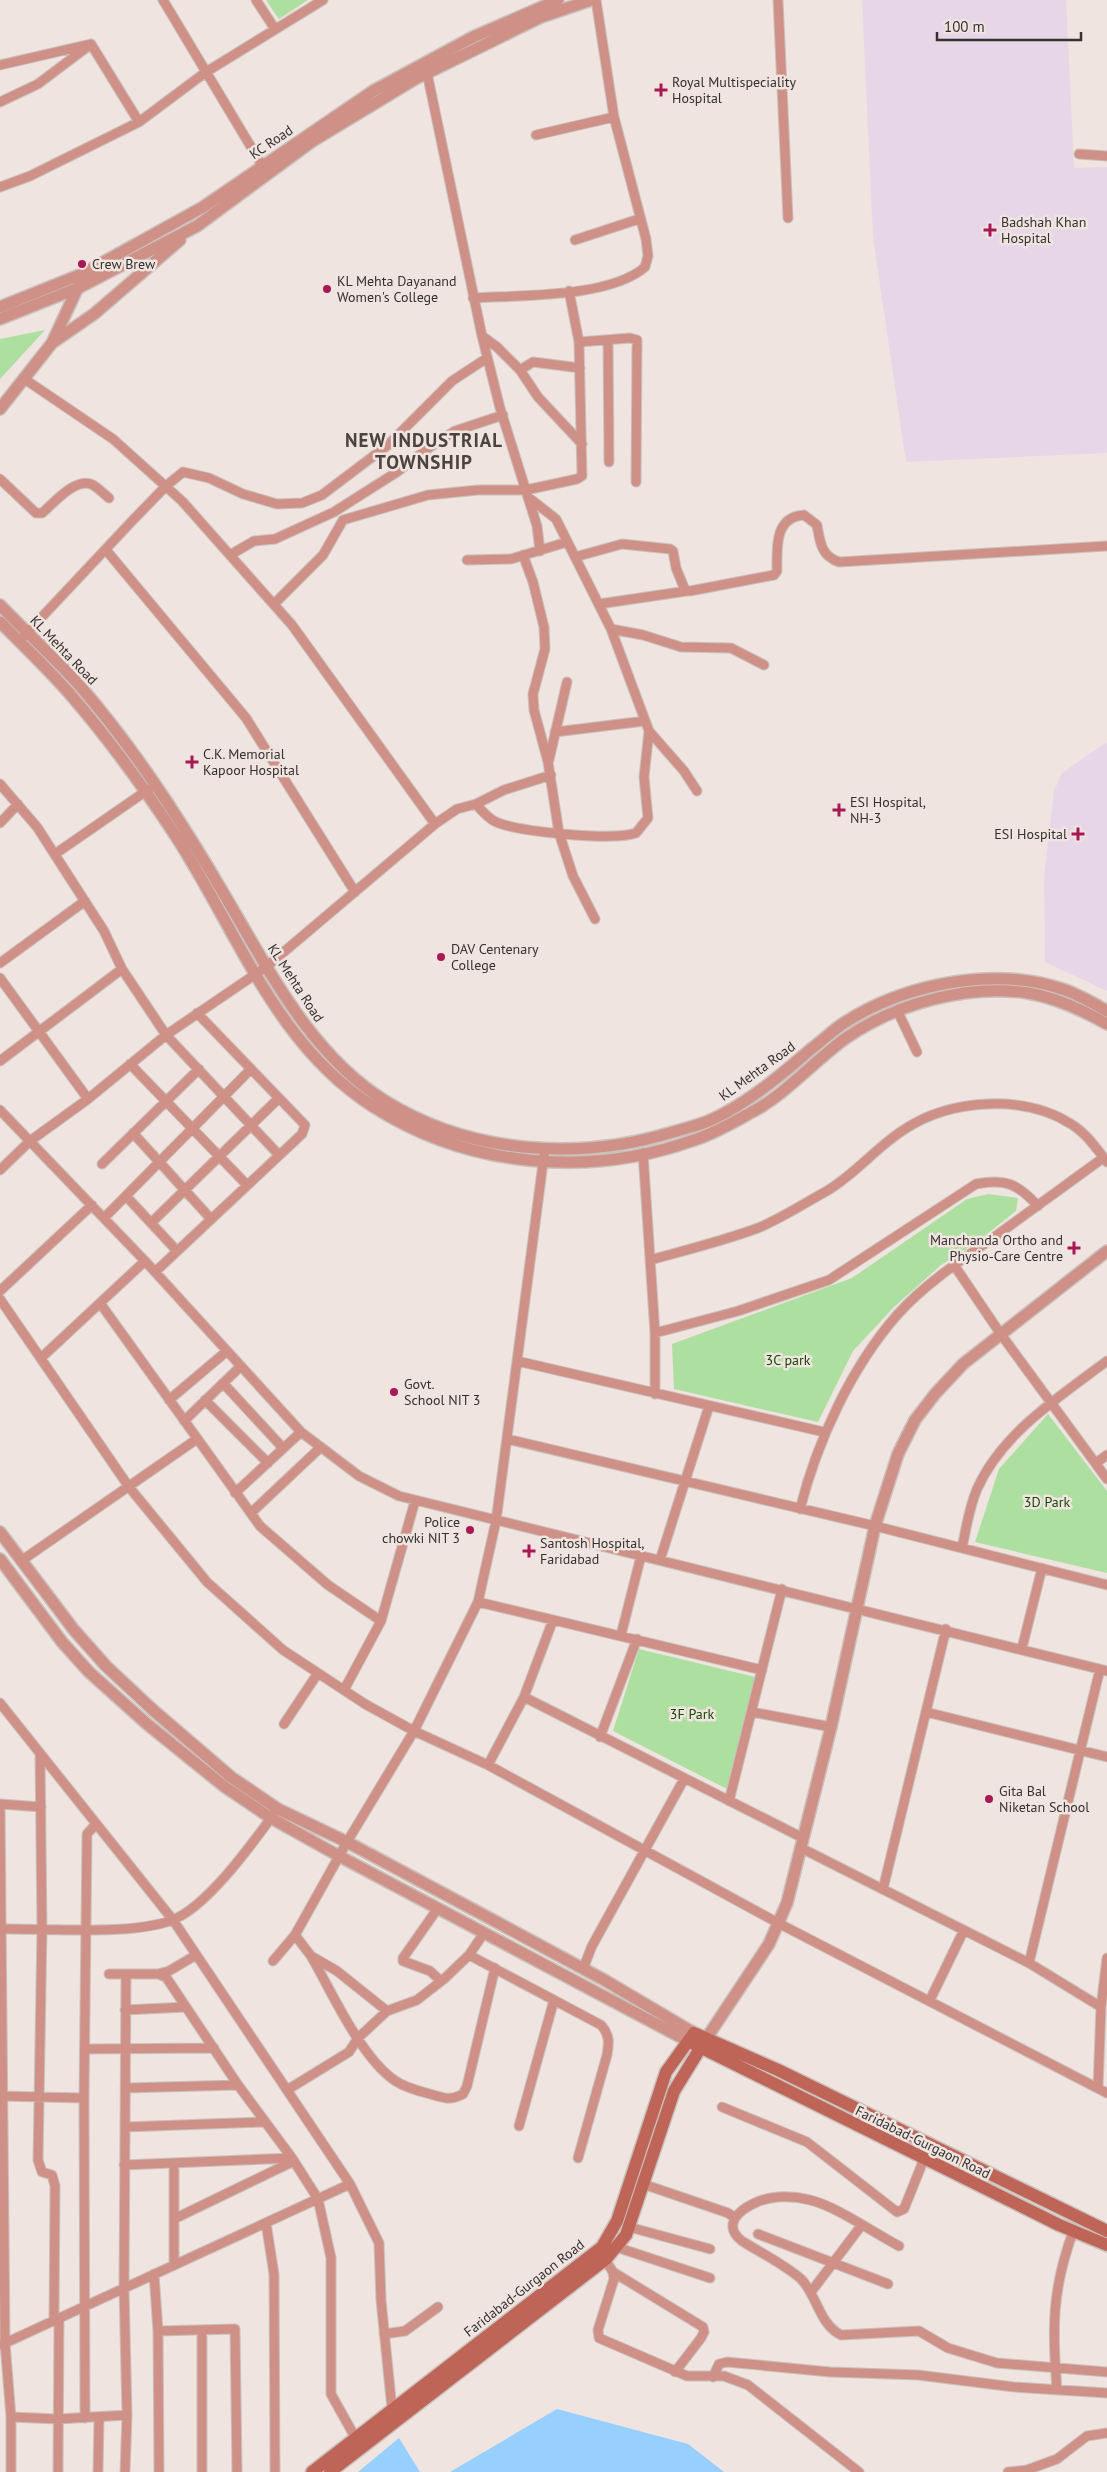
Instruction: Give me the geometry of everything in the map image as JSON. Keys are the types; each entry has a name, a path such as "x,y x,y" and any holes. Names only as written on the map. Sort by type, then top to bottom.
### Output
{"main road":[{"name":"Faridabad-Gurgaon Road","path":"330,2472 601,2255 602,2247 617,2221 666,2072 691,2037 924,2159 1073,2232 1107,2245"},
{"name":"Faridabad-Gurgaon Road","path":"312,2472 392,2409 601,2255 616,2247 626,2235 629,2227 674,2090 704,2043"},
{"name":"Faridabad-Gurgaon Road","path":"704,2043 778,2070 1107,2231"}],"street":[{"path":"164,0 264,170"},
{"path":"256,0 275,29"},
{"path":"0,187 30,176 139,122 206,72 323,0"},
{"path":"0,410 23,378 52,344 94,314 264,170 311,142 473,37 558,0"},
{"path":"426,68 541,17 591,0"},
{"path":"473,298 570,291 606,286 632,275 645,266 648,248 614,117 596,0"},
{"path":"778,0 788,218"},
{"path":"92,44 139,122"},
{"path":"0,65 92,44"},
{"path":"0,102 38,84 92,44"},
{"path":"426,68 487,358 537,526 540,551"},
{"path":"536,135 614,117"},
{"path":"1079,154 1107,156"},
{"name":"KC Road","path":"0,307 82,274 203,207 264,170"},
{"path":"575,240 639,219"},
{"path":"0,319 78,288 197,226"},
{"path":"52,344 78,288 82,274"},
{"path":"274,604 324,555 343,520 428,495 478,490 527,493 580,478 582,473 582,444 579,342 570,291"},
{"path":"482,336 497,347 520,370 538,397 582,444"},
{"path":"579,342 630,338 637,340 636,482"},
{"path":"608,340 609,462"},
{"path":"23,637 166,486 183,472 209,478 243,494 277,504 302,503 322,495 388,445 452,381 487,358"},
{"path":"520,370 533,362 580,368"},
{"path":"23,378 113,439 166,486 230,555 292,625 435,824"},
{"path":"230,555 254,542 275,538 334,512 397,472 455,431 503,415"},
{"path":"0,479 36,513 42,513 70,489 81,484 92,484 109,498"},
{"path":"527,493 556,519 611,630 649,731 684,771 697,791"},
{"path":"599,604 687,591 774,575 777,571 779,534 783,524 796,515 804,515 812,519 817,525 820,546 831,559 839,562 1107,546"},
{"path":"467,560 511,559 567,542"},
{"path":"575,557 622,544 670,549 673,551 680,581 687,591"},
{"path":"106,550 246,718 355,892"},
{"path":"522,555 533,582 544,627 545,649 533,694 534,710 551,775 559,833 573,876 596,919"},
{"name":"KL Mehta Road","path":"0,605 23,637 124,761 151,789 178,838 261,971 287,1024 326,1070 373,1107 424,1133 480,1153 521,1160 581,1162 644,1153 695,1140 756,1110 848,1037 898,1010 944,998 990,990 1030,993 1076,1006 1107,1024"},
{"name":"KL Mehta Road","path":"0,622 23,637"},
{"path":"611,630 643,634 681,647 730,648 764,665"},
{"path":"548,762 567,682"},
{"path":"556,732 645,721"},
{"path":"476,804 495,822 559,833 617,837 631,835 641,830 648,818 644,772 649,731"},
{"path":"0,1170 30,1141 88,1099 166,1035 261,971 435,824 458,809 476,804 504,790 551,775"},
{"path":"0,784 37,827 104,931 122,969 166,1035 279,1155"},
{"path":"54,854 151,789"},
{"path":"0,824 18,804"},
{"path":"0,963 85,901"},
{"path":"0,1061 40,1033 122,969"},
{"name":"KL Mehta Road","path":"261,971 309,1031 351,1074 384,1100 427,1123 474,1138 509,1146 545,1148 583,1149 647,1140 711,1120 752,1096 843,1023 886,1000 922,987 1005,979 1030,981 1065,990 1107,1011"},
{"path":"0,978 88,1099"},
{"path":"898,1010 917,1052"},
{"path":"155,1272 302,1134 305,1125 197,1013"},
{"path":"130,1064 247,1185"},
{"path":"102,1164 199,1069"},
{"path":"104,1218 250,1070"},
{"path":"151,1223 279,1098"},
{"path":"650,1260 769,1223 836,1185 888,1140 906,1128 941,1112 991,1104 1050,1113 1078,1128 1105,1160 954,1266 910,1302 873,1346 824,1432 812,1464 800,1509"},
{"path":"0,1110 145,1261 301,1432 359,1476 399,1496 415,1501 946,1629 1104,1670 1081,1751 1029,1963"},
{"path":"133,1133 158,1163 211,1219"},
{"path":"272,1961 295,1935 347,1842 414,1731 478,1602 496,1521 545,1148"},
{"path":"644,1153 655,1333 655,1394"},
{"path":"655,1333 738,1311 829,1280 976,1184 999,1181 1012,1185 1025,1191 1038,1206"},
{"path":"126,1196 177,1251"},
{"path":"0,1291 92,1205"},
{"path":"704,2043 761,1958 780,1924 831,1727 875,1526 898,1454 915,1420 934,1394 963,1364 1000,1333 1107,1252"},
{"path":"41,1358 145,1261"},
{"path":"954,1266 1000,1333 1107,1479"},
{"path":"0,1299 129,1487 207,1582 283,1650 344,1690 414,1731 488,1766 780,1924 1107,2093"},
{"path":"100,1303 260,1526 328,1585 381,1621"},
{"path":"169,1400 227,1351"},
{"path":"517,1361 824,1432"},
{"path":"962,1548 972,1503 987,1470 1012,1438 1052,1402 1107,1361"},
{"path":"184,1421 241,1366"},
{"path":"223,1383 283,1448"},
{"path":"205,1400 268,1462"},
{"path":"660,1560 709,1406"},
{"path":"235,1493 301,1432"},
{"path":"21,1561 197,1439"},
{"path":"507,1439 875,1526 1107,1585"},
{"path":"251,1513 321,1447"},
{"path":"1096,1463 1107,1455"},
{"path":"344,1690 381,1621 415,1501"},
{"path":"0,1532 74,1630 152,1710 275,1813 339,1856 484,1933 691,2037"},
{"path":"621,1636 641,1556"},
{"path":"0,1559 62,1642 89,1672 147,1724 225,1787 275,1813 347,1842 582,1969 691,2037"},
{"path":"1022,1648 1042,1568"},
{"path":"729,1801 782,1590"},
{"path":"478,1602 762,1670"},
{"path":"488,1766 524,1697 553,1620"},
{"path":"882,1889 946,1629"},
{"path":"600,1737 637,1639"},
{"path":"284,1724 318,1673"},
{"path":"524,1697 729,1801 882,1889 1029,1963 1101,2007"},
{"path":"0,1703 173,1920 350,2184 379,2243 384,2334 392,2409"},
{"path":"752,1712 831,1727"},
{"path":"926,1712 1107,1757"},
{"path":"40,1753 42,1928 39,2166 42,2172 52,2175 55,2186 58,2472"},
{"path":"582,1969 592,1946 644,1849 684,1779"},
{"path":"11,2472 11,2417 3,2344 0,1804 41,1807"},
{"path":"2,1929 135,1928 173,1920 206,1898 275,1813"},
{"path":"85,2418 85,1929 87,1834 96,1824"},
{"path":"438,1908 403,1958 403,1961 430,1971 441,1981"},
{"path":"930,2000 964,1930"},
{"path":"287,2090 349,2052 358,2038 387,2011 417,2000 441,1981 469,1955 484,1933"},
{"path":"295,1935 311,1956 358,2038 395,2080 418,2091 448,2100 462,2094 467,2086 495,1968"},
{"path":"109,1974 158,1974 169,1972 196,1955"},
{"path":"469,1955 602,2025 607,2032 609,2042 578,2158"},
{"path":"311,1956 337,1970 387,2011"},
{"path":"1098,2088 1101,2007 1107,1958"},
{"path":"125,2472 127,2415 124,2288 126,1974"},
{"path":"158,1974 166,1977 238,2085 293,2160 318,2199 331,2258 331,2394 355,2437"},
{"path":"519,2126 554,2000"},
{"path":"125,2010 186,2007"},
{"path":"85,2049 214,2048"},
{"path":"125,2088 238,2085"},
{"path":"2,2096 84,2098"},
{"path":"722,2107 807,2142 897,2212 904,2210 924,2159"},
{"path":"124,2127 264,2122"},
{"path":"124,2165 293,2160"},
{"path":"174,2219 293,2160"},
{"path":"174,2163 174,2265"},
{"path":"3,2344 350,2184"},
{"path":"644,2184 728,2213 735,2218"},
{"path":"899,2246 826,2205 794,2198 772,2198 761,2201 745,2209 735,2218 732,2228 736,2236 793,2272 811,2292 821,2314 833,2329 842,2334 919,2331 948,2348 997,2363 1107,2372"},
{"path":"266,2223 274,2274 275,2472"},
{"path":"811,2292 835,2263 861,2226"},
{"path":"629,2227 710,2249"},
{"path":"1057,2389 1053,2324 1062,2261 1073,2232"},
{"path":"758,2234 888,2284"},
{"path":"616,2247 710,2278"},
{"path":"601,2255 613,2272 703,2327 704,2332 701,2338 675,2372"},
{"path":"613,2272 614,2284 598,2330 599,2338 675,2372 693,2378 735,2379 756,2390 859,2472"},
{"path":"154,2274 158,2331 159,2472"},
{"path":"384,2334 405,2331 438,2307"},
{"path":"158,2331 235,2329 237,2472"},
{"path":"202,2330 202,2472"},
{"path":"713,2377 719,2364 727,2362 830,2372 918,2375 1014,2387 1107,2392"},
{"path":"11,2417 58,2419 127,2415"},
{"path":"98,2472 99,2418"},
{"path":"1008,2472 1040,2468 1057,2459 1087,2436 1107,2433"}],"shaded area":[{"name":"Badshah Khan Hospital","path":"862,0 1066,0 1074,168 1107,167 1107,453 906,462 873,237"},
{"name":"ESI Hospital","path":"1107,742 1107,991 1045,962 1044,877 1054,791 1062,773"}],"green space":[{"path":"266,0 308,0 279,19"},
{"path":"45,330 0,379 0,339"},
{"name":"3C park","path":"988,1194 1018,1198 1016,1211 977,1242 941,1265 894,1307 853,1351 818,1422 674,1389 672,1344 852,1278 967,1199"},
{"name":"3D Park","path":"1048,1414 1107,1491 1107,1573 975,1542 999,1469"},
{"name":"3F Park","path":"639,1649 755,1677 727,1789 613,1731"}],"water":[{"path":"557,2409 688,2444 724,2472 450,2472"},
{"path":"399,2438 420,2472 358,2472"}],"place":[{"name":"Royal Multispeciality Hospital","path":"661,90"},
{"name":"Badshah Khan Hospital","path":"990,230"},
{"name":"Crew Brew","path":"82,264"},
{"name":"KL Mehta Dayanand Women's College","path":"327,289"},
{"name":"C.K. Memorial Kapoor Hospital","path":"192,762"},
{"name":"ESI Hospital, NH-3","path":"839,810"},
{"name":"ESI Hospital","path":"1078,834"},
{"name":"DAV Centenary College","path":"441,957"},
{"name":"Manchanda Ortho and Physio-Care Centre","path":"1074,1248"},
{"name":"Govt. School NIT 3","path":"394,1392"},
{"name":"Police chowki NIT 3","path":"470,1530"},
{"name":"Santosh Hospital, Faridabad","path":"529,1551"},
{"name":"Gita Bal Niketan School","path":"989,1799"}],"district":[{"name":"NEW INDUSTRIAL TOWNSHIP","path":"424,451"}]}
